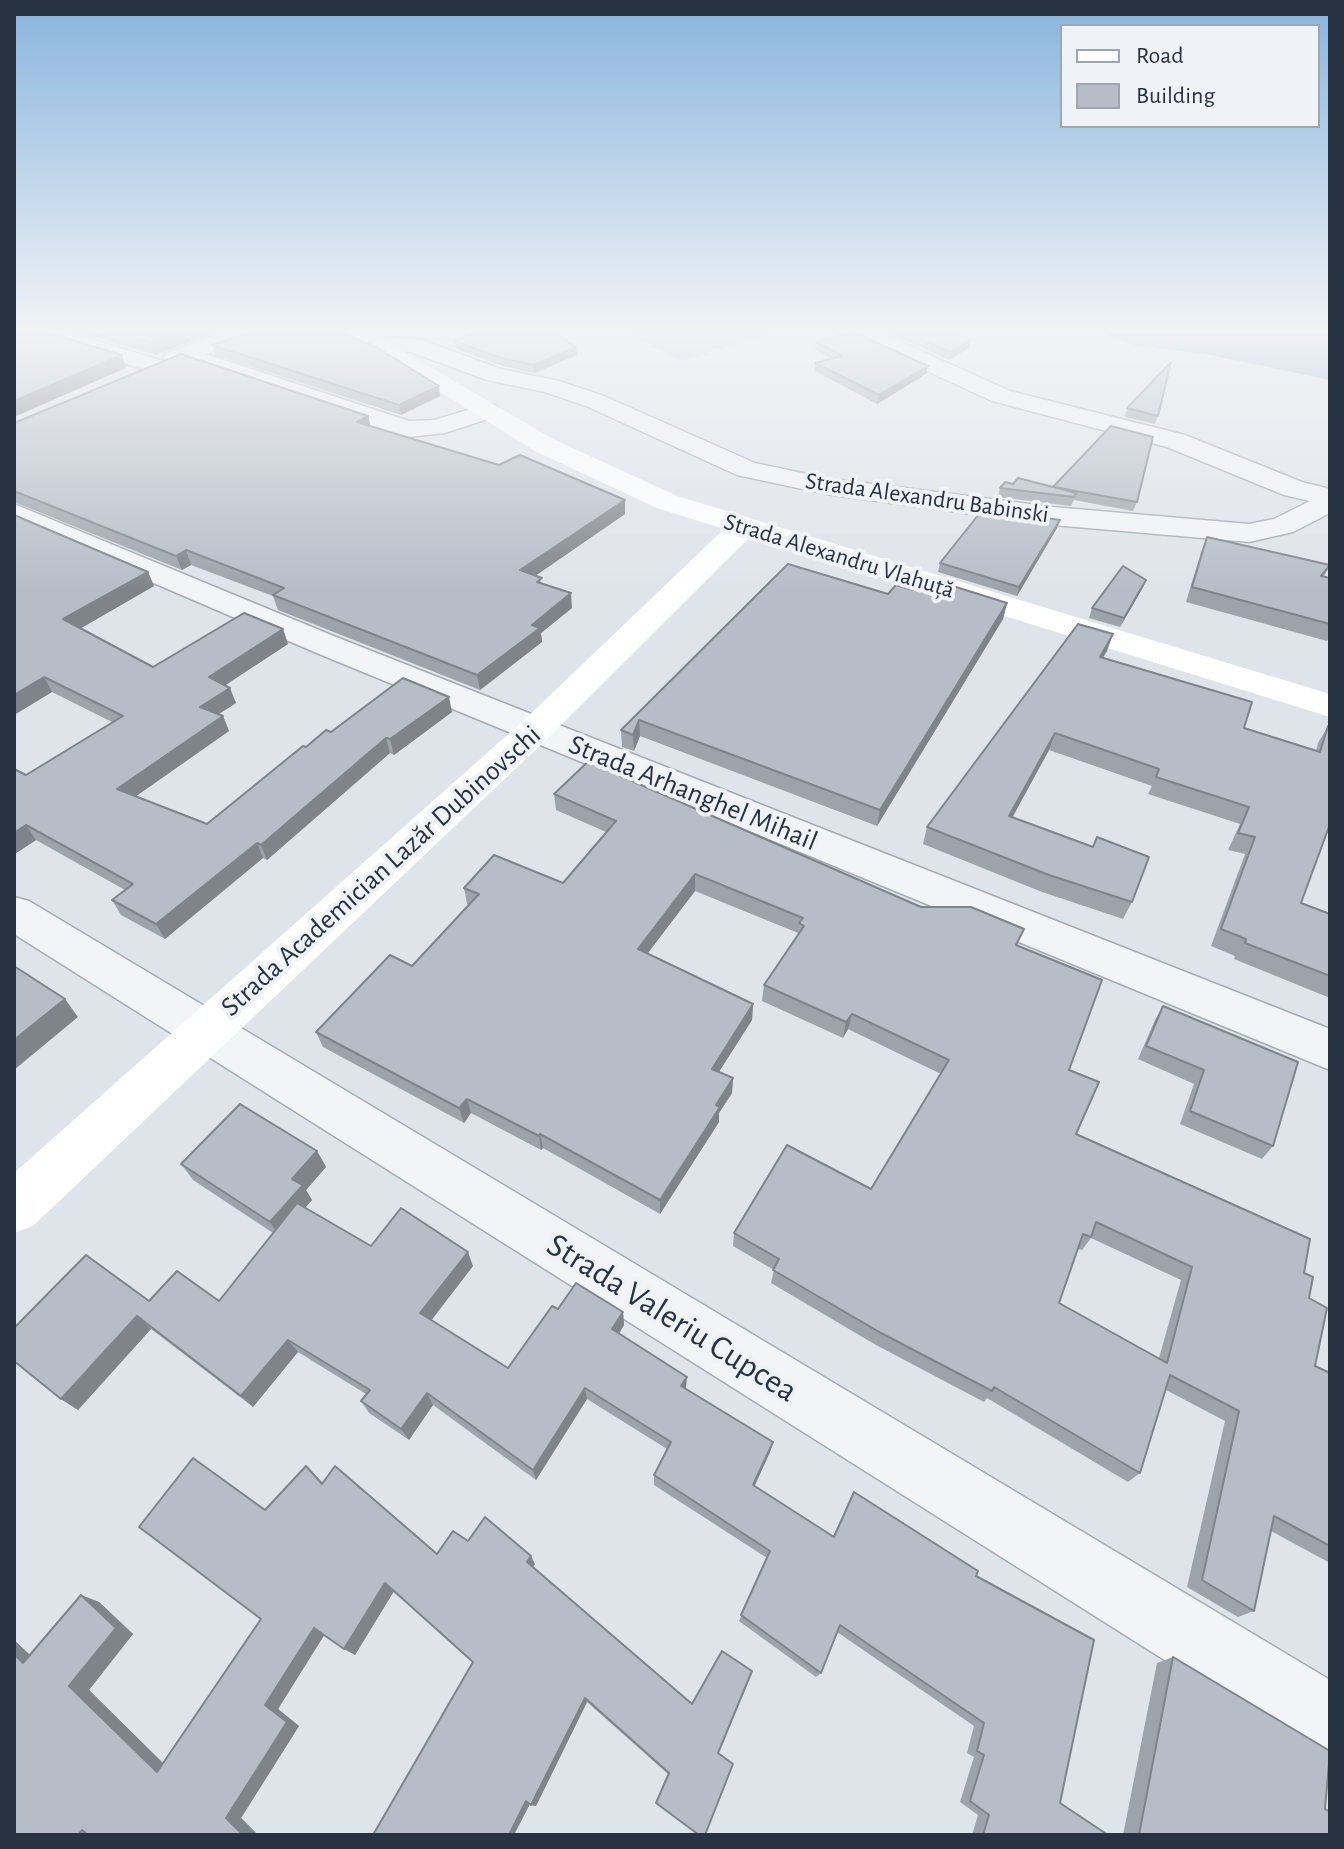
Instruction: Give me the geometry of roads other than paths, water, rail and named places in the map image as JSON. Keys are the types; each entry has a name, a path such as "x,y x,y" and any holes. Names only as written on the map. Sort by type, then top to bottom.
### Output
{"street":[{"path":"367,417 408,429 436,428 469,417"},
{"name":"Strada Аlexandru Vlahuță","path":"498,417 544,445 667,502 1330,706"},
{"name":"Strada Alexandru Babinski","path":"631,417 747,469 826,486 1053,516 1249,533 1283,526 1330,499"},
{"name":"Strada Alexandru Babinski","path":"1084,417 1176,441 1294,489 1330,499"},
{"name":"Strada Arhanghel Mihail","path":"14,513 536,729 1330,1050"},
{"name":"Strada Academician Lazăr Dubinovschi","path":"14,1208 536,729 743,527"},
{"name":"Strada Valeriu Cupcea","path":"14,913 1330,1722"}]}
